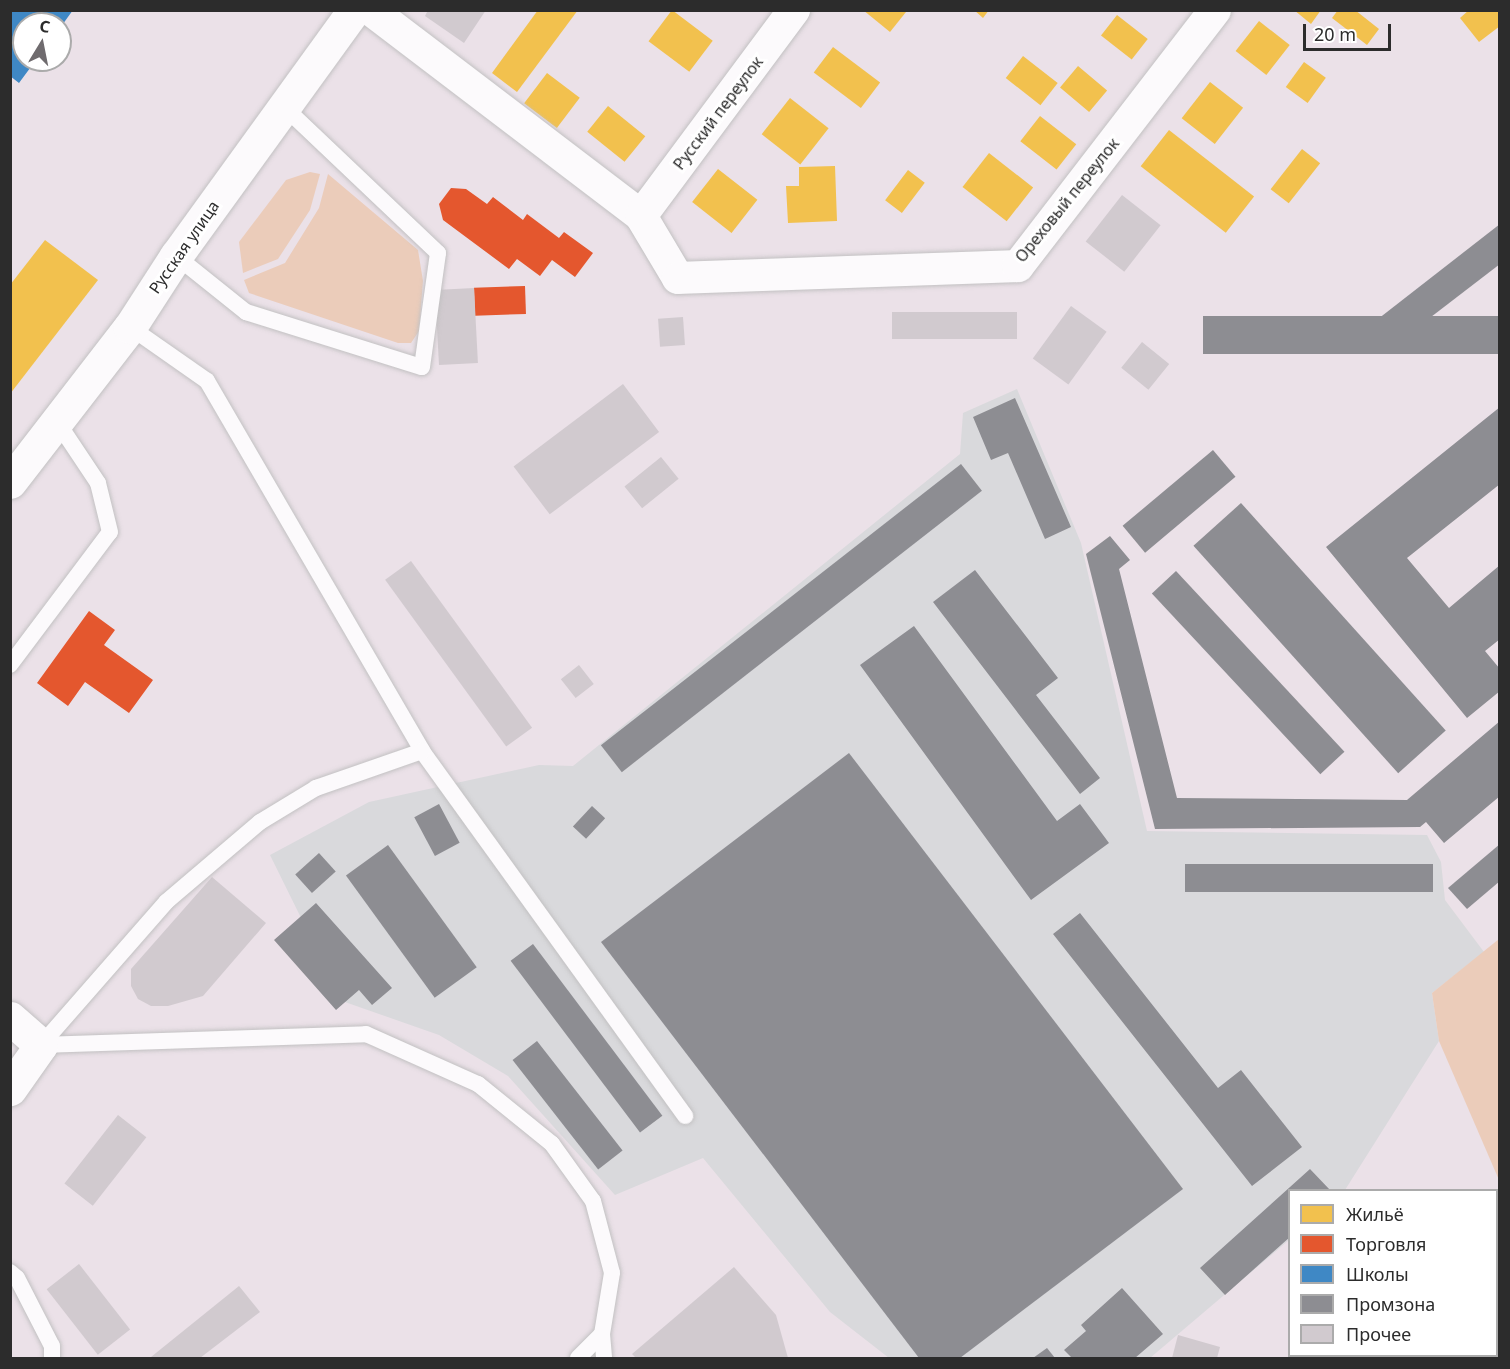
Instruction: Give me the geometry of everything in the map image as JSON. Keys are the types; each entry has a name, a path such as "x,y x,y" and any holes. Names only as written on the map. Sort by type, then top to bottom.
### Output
{"main road":[{"name":"Русская улица","path":"10,482 130,327 176,256 354,10"},
{"path":"10,1018 41,1045 10,1089"}],"street":[{"path":"370,10 642,216"},
{"name":"Русский переулок","path":"642,216 794,10"},
{"name":"Ореховый переулок","path":"642,216 678,278 1018,266 1215,10"}],"lane":[{"path":"176,256 246,312 422,367 438,253 284,107"},
{"path":"130,327 207,381 422,751 685,1116"},
{"path":"10,665 110,532 98,483 56,420"},
{"path":"41,1045 166,902 260,822 316,788 422,751"},
{"path":"41,1045 366,1034 478,1084 552,1144 593,1201 612,1273 602,1334 604,1359"},
{"path":"10,1272 17,1278 52,1346 52,1359"},
{"path":"578,1359 602,1334"}],"shaded area":[{"path":"310,172 320,174 310,210 278,259 243,273 239,242 286,180"},
{"path":"328,174 418,250 423,281 419,331 411,343 398,343 249,293 244,280 285,263 319,208"},
{"path":"1017,389 1081,543 1147,831 1427,835 1441,862 1445,900 1484,952 1432,993 1439,1041 1346,1189 1288,1189 1288,1241 1150,1358 889,1358 830,1312 703,1158 615,1195 508,1076 439,1035 342,1001 270,855 369,802 539,765 573,766 960,454 963,413"},
{"path":"1499,939 1499,1180 1439,1041 1432,993"}],"building: Жильё":[{"path":"538,10 578,10 517,92 492,73"},
{"path":"672,10 713,41 689,72 649,41"},
{"path":"863,10 905,10 906,12 890,32"},
{"path":"974,10 989,10 983,18"},
{"path":"1294,10 1321,10 1311,24"},
{"path":"1338,10 1355,10 1379,29 1367,45 1332,18"},
{"path":"1469,10 1500,10 1500,26 1479,42 1460,18"},
{"path":"1117,15 1148,39 1132,59 1101,35"},
{"path":"1259,21 1290,45 1266,75 1236,51"},
{"path":"833,47 880,83 861,108 814,73"},
{"path":"1023,56 1058,83 1040,105 1006,78"},
{"path":"1304,62 1326,78 1308,103 1286,87"},
{"path":"1078,66 1107,90 1089,112 1060,87"},
{"path":"547,73 580,98 557,128 524,103"},
{"path":"1210,82 1243,108 1215,144 1182,118"},
{"path":"790,98 829,128 800,164 762,134"},
{"path":"608,106 645,136 625,162 587,132"},
{"path":"1040,116 1076,144 1057,170 1020,141"},
{"path":"1169,130 1254,196 1226,233 1141,166"},
{"path":"1302,149 1320,163 1289,203 1271,189"},
{"path":"989,153 1033,187 1007,221 963,187"},
{"path":"835,166 837,221 788,223 786,186 799,186 799,167"},
{"path":"718,169 757,200 732,233 692,202"},
{"path":"908,170 925,183 902,213 885,200"},
{"path":"45,240 98,280 10,394 10,285"}],"building: Торговля":[{"path":"451,188 466,189 487,204 493,197 523,220 527,214 559,238 564,232 593,253 575,277 552,260 540,276 517,259 509,269 443,220 439,204"},
{"path":"525,286 526,314 475,316 474,288"},
{"path":"89,611 115,630 104,645 153,680 129,713 85,682 68,706 37,683"}],"building: Школы":[{"path":"10,10 73,10 72,12 12,12 12,72 27,72 19,83 10,76"}],"building: Промзона":[{"path":"1500,224 1500,264 1388,350 1369,326"},
{"path":"1203,316 1500,316 1500,354 1203,354"},
{"path":"1015,398 1071,527 1045,539 1008,453 991,460 973,417"},
{"path":"1500,407 1500,484 1407,558 1449,608 1500,565 1500,639 1485,651 1500,669 1500,691 1467,718 1326,547"},
{"path":"1213,450 1235,477 1145,553 1123,526"},
{"path":"961,464 982,491 622,772 601,745"},
{"path":"1241,503 1446,730 1398,773 1193,546"},
{"path":"1110,536 1130,560 1119,569 1177,798 1407,800 1500,721 1500,796 1444,843 1426,822 1420,827 1155,829 1086,554"},
{"path":"975,570 1058,678 1036,695 1100,778 1080,794 933,602"},
{"path":"1176,571 1344,752 1320,774 1152,594"},
{"path":"914,626 1057,821 1080,804 1109,843 1031,900 860,665"},
{"path":"849,753 1183,1189 960,1358 919,1358 601,942"},
{"path":"439,804 460,843 435,856 414,817"},
{"path":"592,806 605,818 586,839 573,826"},
{"path":"1500,844 1500,881 1467,909 1448,888"},
{"path":"388,845 477,967 435,998 346,876"},
{"path":"319,853 336,872 312,893 295,874"},
{"path":"1185,864 1433,864 1433,892 1185,892"},
{"path":"316,903 392,988 372,1005 359,990 336,1010 274,940"},
{"path":"1080,913 1218,1088 1241,1070 1302,1147 1252,1186 1053,934"},
{"path":"533,944 662,1116 640,1133 511,961"},
{"path":"537,1041 623,1151 598,1170 513,1060"},
{"path":"1310,1169 1329,1189 1288,1189 1288,1239 1225,1295 1200,1268"},
{"path":"1122,1288 1163,1334 1135,1358 1072,1358 1064,1350 1086,1331 1081,1325"},
{"path":"1047,1348 1055,1358 1033,1358"}],"building: Прочее":[{"path":"428,10 486,10 464,43 425,16"},
{"path":"1122,195 1161,225 1124,272 1086,241"},
{"path":"474,288 478,363 439,365 435,290"},
{"path":"1071,306 1107,332 1068,384 1033,359"},
{"path":"892,312 1017,312 1017,339 892,339"},
{"path":"683,317 685,345 660,347 658,319"},
{"path":"1142,342 1169,364 1148,390 1121,368"},
{"path":"623,384 659,432 550,514 514,466"},
{"path":"661,457 679,479 642,508 624,487"},
{"path":"411,561 532,728 506,746 385,580"},
{"path":"579,665 594,684 576,698 561,679"},
{"path":"212,877 266,923 203,996 168,1006 151,1006 138,999 131,986 131,969"},
{"path":"118,1115 146,1137 93,1206 64,1184"},
{"path":"79,1264 130,1329 98,1355 47,1289"},
{"path":"734,1267 776,1315 788,1358 636,1358 632,1354"},
{"path":"239,1286 260,1312 200,1358 151,1357"},
{"path":"1178,1335 1220,1347 1217,1358 1172,1358"}]}
